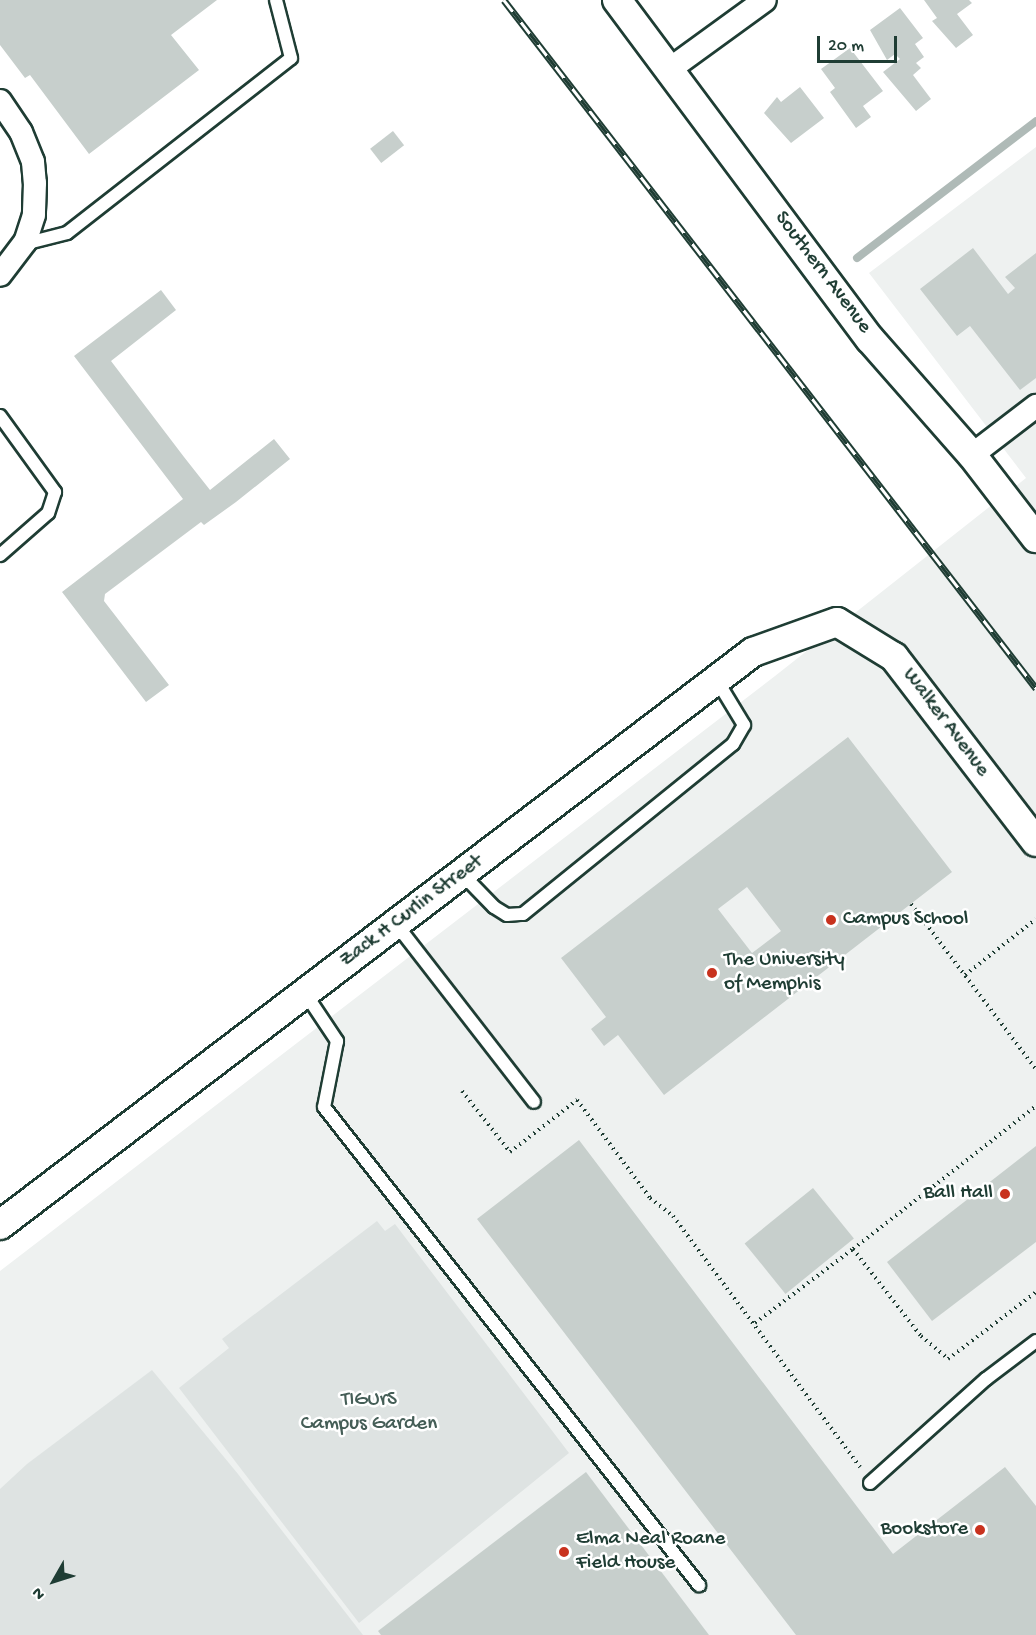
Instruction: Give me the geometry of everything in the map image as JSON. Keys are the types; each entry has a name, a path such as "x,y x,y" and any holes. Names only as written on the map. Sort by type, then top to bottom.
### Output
{"street":[{"name":"Southern Avenue","path":"617,0 870,339 972,455 1036,538"},
{"path":"670,69 765,0"},
{"path":"0,101 21,132 33,162 34,215 24,244 0,275"},
{"path":"972,455 1036,406"},
{"name":"Zack H Curlin Street","path":"0,1225 753,652 837,622"},
{"name":"Walker Avenue","path":"837,622 894,657 1036,842"}],"lane":[{"path":"24,244 67,233 291,58 276,0"},
{"path":"0,416 55,492 48,513 0,555"},
{"path":"462,874 494,907 507,915 523,914 733,744 744,725 716,679"},
{"path":"396,924 534,1102"},
{"path":"305,993 337,1041 324,1107 699,1586"},
{"path":"872,1482 986,1379 1036,1341"}],"path":[{"path":"911,904 1036,1069"},
{"path":"965,975 1036,919"},
{"path":"462,1091 510,1152 577,1100 650,1197 673,1216 755,1323 757,1331 797,1387 872,1482"},
{"path":"755,1323 1036,1106"},
{"path":"853,1249 921,1336 948,1359 1036,1292"}],"shaded area":[{"name":"The University of Memphis","path":"1036,147 1036,1635 0,1635 0,1271 775,676 1026,478 869,273"}],"green space":[{"name":"TIGUrS Campus Garden","path":"377,1221 385,1231 395,1224 569,1453 359,1623 179,1388 229,1348 222,1339"},
{"path":"152,1370 238,1474 363,1635 0,1635 0,1489 27,1464"}],"building":[{"path":"0,0 217,0 171,35 199,70 89,154 30,75 25,78 0,45"},
{"path":"924,0 969,0 972,3 957,14 973,35 956,48 932,21 937,18"},
{"path":"900,8 923,38 915,44 924,57 916,63 921,68 913,75 931,99 916,111 883,72 900,59 895,54 887,60 870,30"},
{"path":"850,48 883,91 863,106 871,117 856,128 830,92 835,88 821,69"},
{"path":"800,87 824,118 791,143 764,113 777,97 781,102"},
{"path":"393,131 404,145 381,163 370,149"},
{"path":"973,248 1008,294 1015,288 1005,277 1036,253 1036,378 1020,390 970,326 957,336 920,289"},
{"path":"161,290 176,310 111,361 184,457 210,490 274,439 290,459 236,502 204,525 201,522 105,594 104,601 169,685 146,702 62,592 183,499 74,356"},
{"name":"Campus School","path":"848,737 952,872 664,1095 618,1035 604,1046 591,1029 606,1017 561,958","holes":["747,887 781,931 752,953 718,909"]},
{"path":"579,1140 893,1554 1005,1467 1036,1506 1036,1635 796,1635 477,1219"},
{"name":"Ball Hall","path":"1036,1146 1036,1242 932,1321 887,1262"},
{"path":"813,1188 854,1239 786,1294 745,1243"},
{"name":"Elma Neal Roane Field House","path":"586,1472 709,1635 381,1635 378,1631"}],"waterway":[{"path":"857,258 1036,121"}],"railway":[{"path":"504,0 1036,688"}],"place":[{"name":"Campus School","path":"831,920"},
{"name":"The University of Memphis","path":"712,973"},
{"name":"Ball Hall","path":"1005,1194"},
{"name":"Bookstore","path":"980,1530"},
{"name":"Elma Neal Roane Field House","path":"564,1552"}]}
